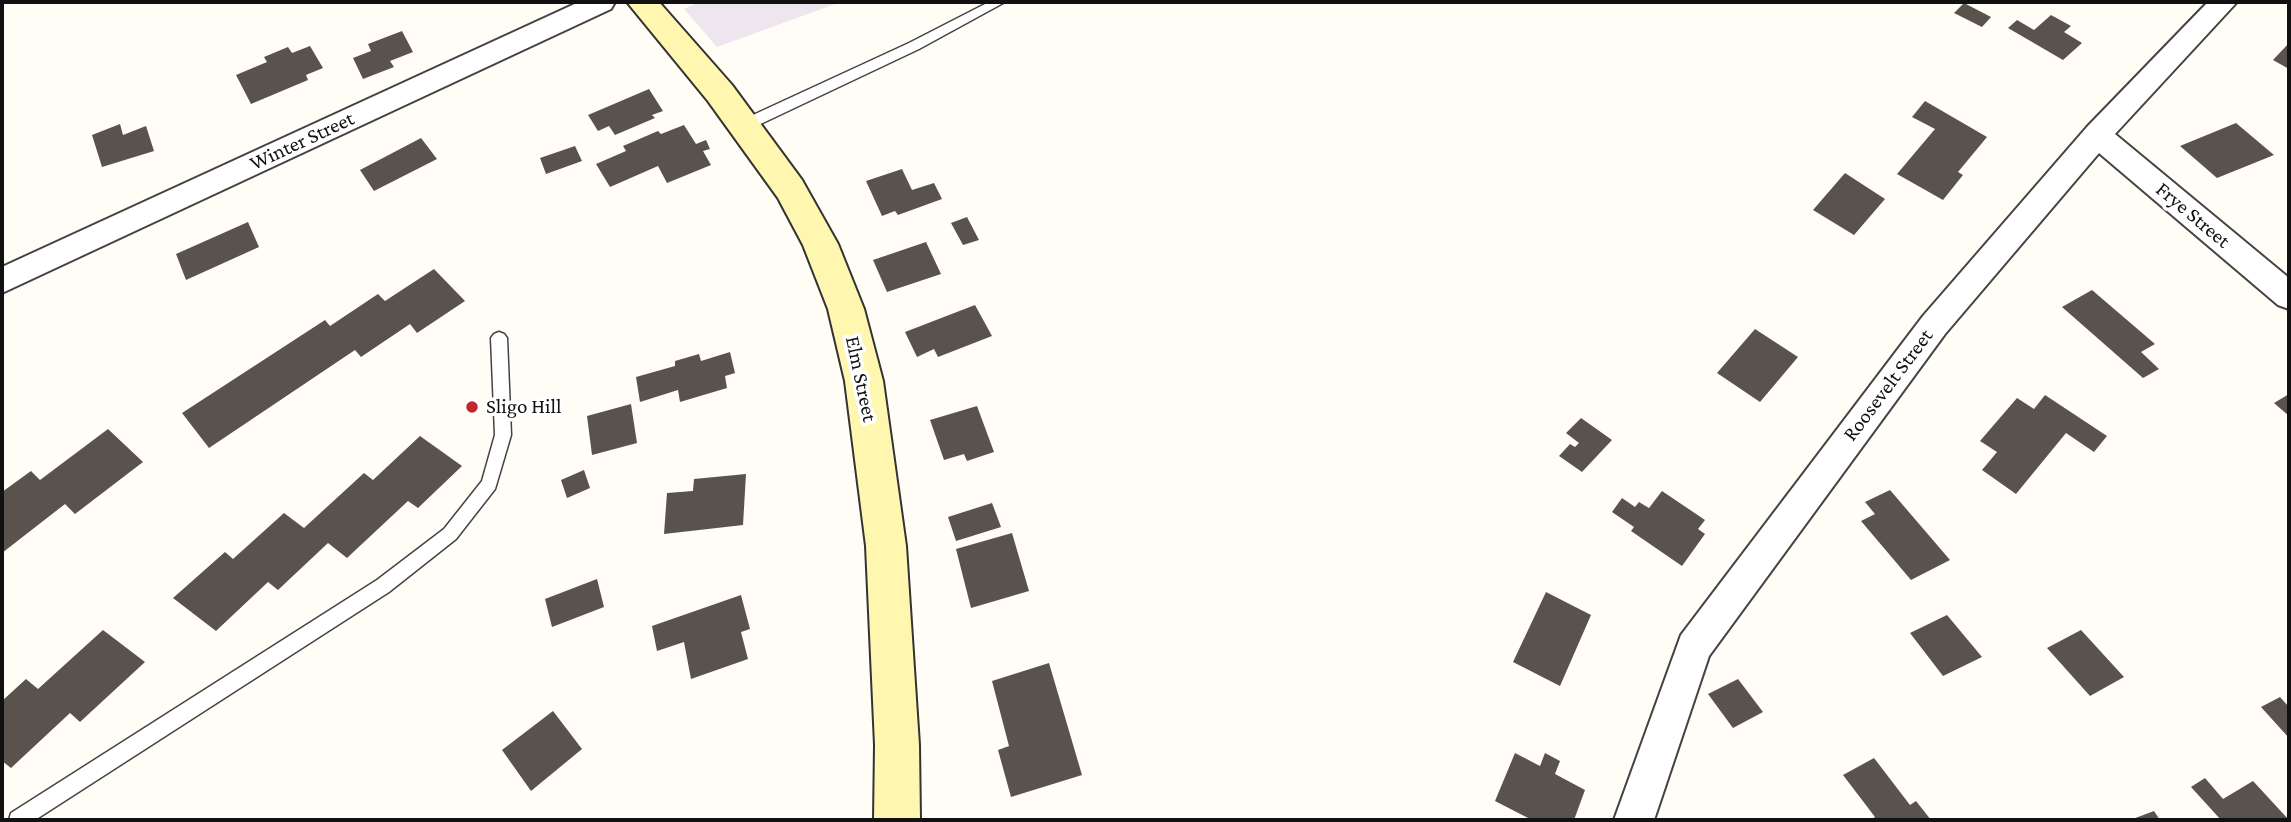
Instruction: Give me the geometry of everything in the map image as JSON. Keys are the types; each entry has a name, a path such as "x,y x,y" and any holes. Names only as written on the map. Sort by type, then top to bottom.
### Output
{"street":[{"name":"Winter Street","path":"2,281 602,2"},
{"name":"Elm Street","path":"642,2 689,54 745,125 790,189 820,244 846,309 864,381 877,460 886,546 897,745 897,820"},
{"name":"Roosevelt Street","path":"1634,820 1694,647 1934,325 2097,135 2224,2"},
{"name":"Frye Street","path":"2097,135 2289,296"}],"lane":[{"path":"745,125 876,65 999,2"},
{"path":"18,820 372,593 450,534 489,484 503,435 499,338"}],"shaded area":[{"path":"700,2 841,2 717,47 684,9"}],"building":[{"path":"1964,3 1991,17 1982,27 1954,13"},
{"path":"2051,15 2071,26 2064,32 2082,43 2063,60 2008,28 2017,20 2034,30"},
{"path":"402,31 413,52 390,61 394,67 363,79 353,58 371,51 368,44"},
{"path":"2289,43 2289,69 2273,60"},
{"path":"310,46 323,68 306,75 308,80 251,104 236,75 267,62 264,57 288,47 292,53"},
{"path":"649,89 663,111 652,115 655,118 615,135 609,126 598,131 588,115"},
{"path":"1925,101 1987,137 1958,172 1963,175 1943,200 1897,174 1935,129 1912,117"},
{"path":"2236,123 2274,155 2217,178 2180,146"},
{"path":"120,124 123,135 146,126 154,151 102,167 92,135"},
{"path":"684,125 696,144 706,140 710,149 703,151 711,165 667,183 658,166 610,187 596,164 626,151 623,146 658,131 661,134"},
{"path":"421,138 437,159 374,191 360,170"},
{"path":"575,146 582,161 546,174 540,158"},
{"path":"902,169 912,190 934,183 942,199 898,215 895,211 882,216 866,181"},
{"path":"1845,173 1885,199 1854,235 1813,210"},
{"path":"967,217 979,240 963,245 951,223"},
{"path":"248,222 259,247 186,280 176,254"},
{"path":"926,242 941,274 887,292 873,260"},
{"path":"434,269 465,301 417,333 410,324 361,357 355,350 209,448 182,413 325,320 330,326 378,294 385,301"},
{"path":"2092,290 2155,344 2141,352 2159,369 2143,378 2062,307"},
{"path":"975,305 992,336 938,357 934,349 917,357 905,332"},
{"path":"1755,329 1798,357 1760,402 1717,373"},
{"path":"730,352 735,373 725,376 727,388 680,402 678,390 640,402 636,377 675,366 675,361 699,354 701,361"},
{"path":"2289,394 2289,416 2274,403"},
{"path":"2045,395 2107,436 2094,452 2066,433 2016,494 1982,470 1997,452 1980,441 2017,398 2034,409"},
{"path":"631,404 637,443 592,455 587,416"},
{"path":"977,406 994,452 967,461 964,454 944,460 930,420"},
{"path":"1581,418 1612,440 1582,472 1559,456 1570,444 1575,447 1579,443 1566,433"},
{"path":"108,429 143,462 75,514 65,504 2,553 2,492 31,471 40,480"},
{"path":"420,436 462,466 418,508 408,501 347,558 328,543 278,590 268,582 216,631 173,598 225,552 233,559 284,513 304,528 364,473 373,480"},
{"path":"584,470 590,488 567,498 561,480"},
{"path":"746,474 743,525 664,534 667,493 693,491 694,479"},
{"path":"1890,490 1950,560 1911,580 1861,521 1875,514 1865,502"},
{"path":"1662,491 1705,520 1698,529 1705,534 1682,566 1631,531 1634,527 1612,512 1622,498 1635,507 1639,502 1649,508"},
{"path":"992,503 1001,527 956,541 948,517"},
{"path":"1012,533 1029,591 971,608 956,549"},
{"path":"597,579 604,607 552,627 545,599"},
{"path":"1546,592 1591,615 1560,686 1513,662"},
{"path":"741,595 750,629 741,632 748,659 691,679 684,642 657,651 652,626"},
{"path":"1947,615 1982,657 1943,676 1910,633"},
{"path":"103,630 145,662 80,722 70,713 11,768 2,761 2,701 26,679 38,689"},
{"path":"2081,630 2124,677 2090,696 2047,648"},
{"path":"1049,663 1082,775 1011,797 998,750 1009,746 992,681"},
{"path":"1738,679 1763,712 1733,728 1708,694"},
{"path":"2280,697 2289,707 2289,738 2261,707"},
{"path":"553,711 582,749 531,791 502,750"},
{"path":"1515,753 1540,766 1545,753 1560,761 1555,774 1585,790 1574,820 1532,820 1495,801"},
{"path":"1874,758 1910,805 1916,801 1931,820 1870,820 1875,817 1843,775"},
{"path":"2205,778 2223,799 2253,781 2289,820 2221,820 2191,787"},
{"path":"2154,811 2160,820 2130,820"}],"place":[{"name":"Sligo Hill","path":"472,407"}]}
